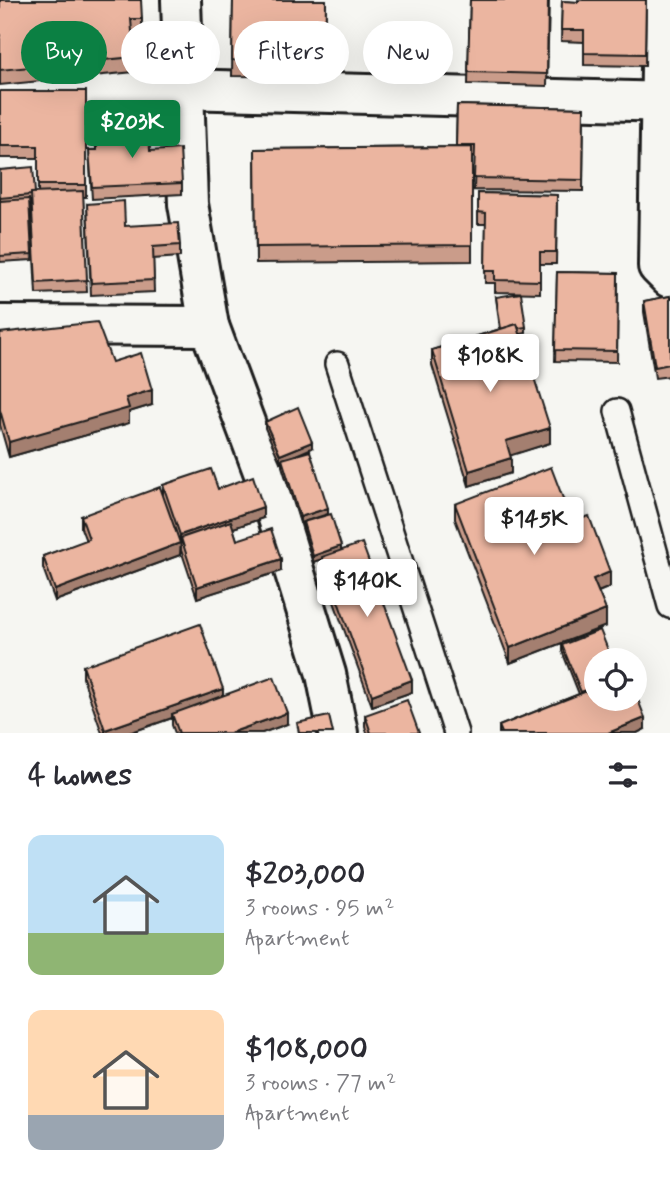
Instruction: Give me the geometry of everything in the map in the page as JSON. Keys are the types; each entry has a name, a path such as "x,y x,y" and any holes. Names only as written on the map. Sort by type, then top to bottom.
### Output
{"street":[{"path":"181,0 188,204 209,327 265,479 326,674 338,733"},
{"path":"662,0 665,102 658,266 670,278"},
{"path":"0,98 182,89 665,102"},
{"path":"0,325 209,327"}],"lane":[{"path":"337,364 456,733"},
{"path":"617,411 670,606"}],"building":[{"path":"0,0 141,0 142,19 121,21 121,58 107,60 107,21 21,21 21,68 0,70"},
{"path":"233,0 326,0 326,21 234,21 232,60"},
{"path":"470,0 548,0 547,74 468,72"},
{"path":"646,0 645,54 584,53 584,30 561,30 562,1"},
{"path":"0,91 86,91 86,185 38,185 38,146 0,146"},
{"path":"457,105 584,108 583,180 474,178 475,146 456,146"},
{"path":"149,128 150,151 180,149 182,183 92,187 89,150 97,150 96,131"},
{"path":"472,147 472,245 256,247 255,149"},
{"path":"33,167 35,193 0,198 0,170"},
{"path":"83,191 87,280 36,283 31,193"},
{"path":"478,193 557,195 556,252 540,252 540,281 495,280 495,271 485,271 486,213 478,212"},
{"path":"29,199 32,254 0,256 0,201"},
{"path":"124,201 125,226 178,223 180,245 153,247 154,280 91,283 87,204"},
{"path":"557,272 618,273 617,351 555,350"},
{"path":"521,293 526,327 519,328 517,324 501,329 496,297"},
{"path":"670,296 670,364 655,367 644,301"},
{"path":"97,322 112,362 141,353 152,390 126,398 129,408 9,442 0,410 0,333"},
{"path":"517,324 550,428 506,441 511,458 469,471 432,350"},
{"path":"298,407 312,442 280,455 265,422"},
{"path":"310,451 328,508 300,517 282,459"},
{"path":"551,467 572,522 589,516 610,572 593,579 606,610 510,648 455,504"},
{"path":"211,469 218,489 253,476 263,507 180,535 163,485"},
{"path":"160,487 180,543 55,590 43,556 89,539 81,516"},
{"path":"331,514 341,546 313,556 303,522"},
{"path":"231,521 237,540 271,529 281,559 197,587 181,538"},
{"path":"362,543 412,680 372,695 322,557"},
{"path":"200,624 223,689 105,730 83,666"},
{"path":"600,630 607,648 584,648 584,691 581,692 562,645"},
{"path":"274,677 287,713 230,733 179,733 172,714"},
{"path":"584,692 584,711 642,711 645,718 608,733 502,733 499,726"},
{"path":"407,700 419,733 371,733 365,715"},
{"path":"329,716 333,733 299,733 297,723"}]}
